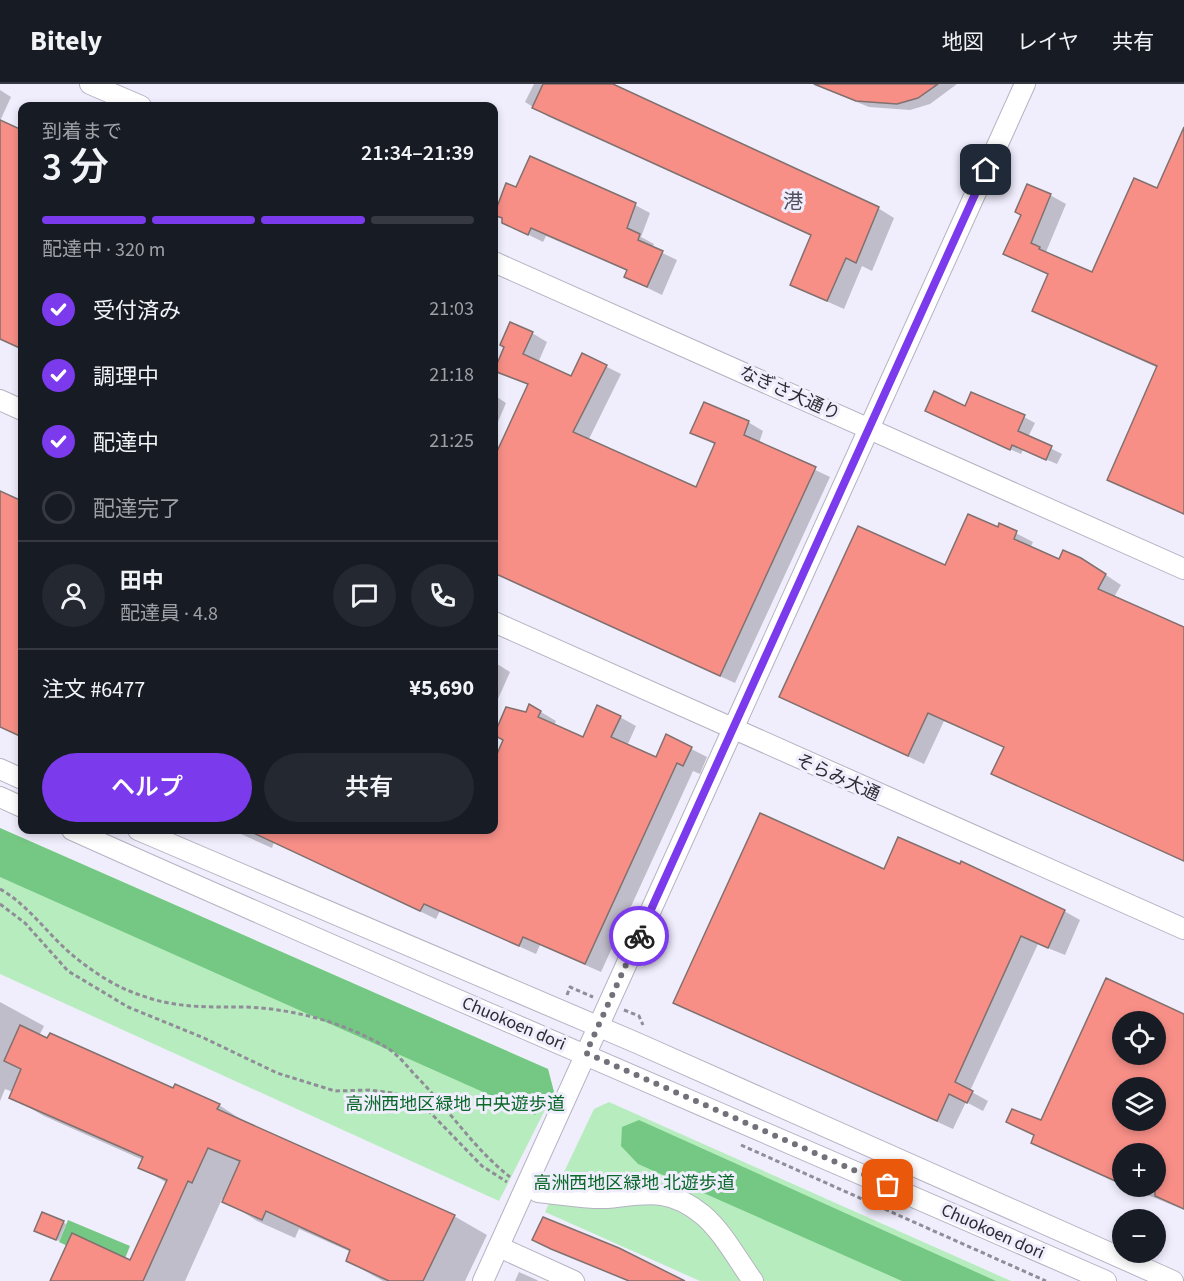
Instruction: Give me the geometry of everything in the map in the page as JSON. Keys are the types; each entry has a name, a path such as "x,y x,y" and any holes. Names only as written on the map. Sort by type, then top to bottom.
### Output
{"street":[{"path":"90,84 132,102"},
{"path":"483,1281 1025,84"},
{"name":"なぎさ大通り","path":"498,264 1184,569"},
{"path":"0,400 18,408"},
{"name":"そらみ大通","path":"498,624 732,730 1184,929"},
{"path":"0,769 18,777"},
{"path":"0,797 18,805"},
{"name":"Chuokoen dori","path":"81,834 1106,1281"},
{"name":"Chuokoen dori","path":"147,834 547,1004 1173,1281"},
{"path":"538,1192 605,1198 634,1193 660,1194 686,1203 704,1216 715,1228 753,1281"},
{"path":"499,1247 554,1277 574,1281"}],"path":[{"path":"0,889 42,924 70,954 104,977 138,995 170,1005 203,1008 244,1007 287,1012 349,1027 391,1051 456,1118 480,1152 513,1182 482,1166 421,1103 393,1093 370,1090 335,1091 277,1073 204,1038 128,1007 68,971 25,923 0,904"},
{"path":"735,1142 1046,1281"}],"green space":[{"name":"高洲西地区緑地 中央遊歩道","path":"0,828 548,1069 554,1092 499,1201 0,974"},
{"path":"0,828 548,1069 554,1092 535,1115 0,877"},
{"name":"高洲西地区緑地 北遊歩道","path":"609,1102 1011,1281 700,1281 545,1212 594,1109"},
{"path":"639,1120 996,1281 902,1281 638,1164 621,1146 622,1127"},
{"path":"68,1220 130,1246 120,1271 59,1242"}],"building":[{"path":"543,84 613,84 879,207 856,263 846,258 827,301 790,285 811,235 532,108"},
{"path":"814,84 938,84 918,98 897,104 856,101"},
{"path":"0,120 18,128 18,347 0,339"},
{"path":"1184,127 1184,514 1107,480 1157,366 1032,311 1048,274 1003,254 1021,215 1015,212 1027,184 1051,194 1031,243 1040,247 1039,249 1092,272 1134,178 1157,188"},
{"path":"530,156 636,203 627,228 640,234 638,240 663,251 647,287 624,277 627,270 531,228 528,235 502,223 502,218 498,216 498,204 506,183 516,187"},
{"path":"510,322 533,332 523,354 571,376 582,353 607,365 573,432 696,487 715,443 690,433 704,402 749,421 744,435 816,467 720,676 498,575 498,449 528,384 498,373 498,361 504,347 500,345"},
{"path":"934,391 965,406 971,392 1025,415 1018,431 1052,446 1046,460 1012,445 1010,450 925,411"},
{"path":"0,491 18,499 18,735 0,727"},
{"path":"968,514 998,527 999,523 1017,531 1014,539 1059,559 1063,550 1081,558 1106,574 1098,589 1184,627 1184,861 991,774 1004,747 928,713 908,756 779,697 858,526 945,565"},
{"path":"529,704 541,711 538,717 583,737 597,705 621,716 611,737 656,757 666,734 692,747 683,766 677,763 585,964 523,937 519,946 424,904 420,911 256,834 498,834 498,752 503,740 498,737 498,726 506,707 526,712"},
{"path":"760,813 884,869 898,837 960,864 961,861 1065,910 1048,948 1021,936 955,1082 973,1091 967,1103 949,1094 937,1121 673,1003"},
{"path":"1106,978 1184,1014 1184,1209 1157,1197 1166,1197 1166,1143 1112,1143 1112,1179 1031,1143 1034,1135 1006,1122 1012,1109 1041,1120"},
{"path":"20,1025 47,1038 50,1033 173,1088 175,1084 220,1104 217,1109 455,1215 423,1281 389,1281 346,1261 350,1250 266,1211 262,1220 222,1202 240,1161 208,1148 192,1183 188,1181 143,1281 50,1281 72,1233 130,1260 167,1180 138,1168 143,1157 9,1098 21,1069 4,1061"},
{"path":"42,1212 64,1221 56,1240 34,1231"},
{"path":"543,1217 619,1248 685,1281 629,1281 551,1249 532,1240"}],"way so far":[{"path":"639,936 586,1053 888,1185"}],"district":[{"name":"港","path":"793,201"}],"route":[{"path":"639,936 986,170"}]}
